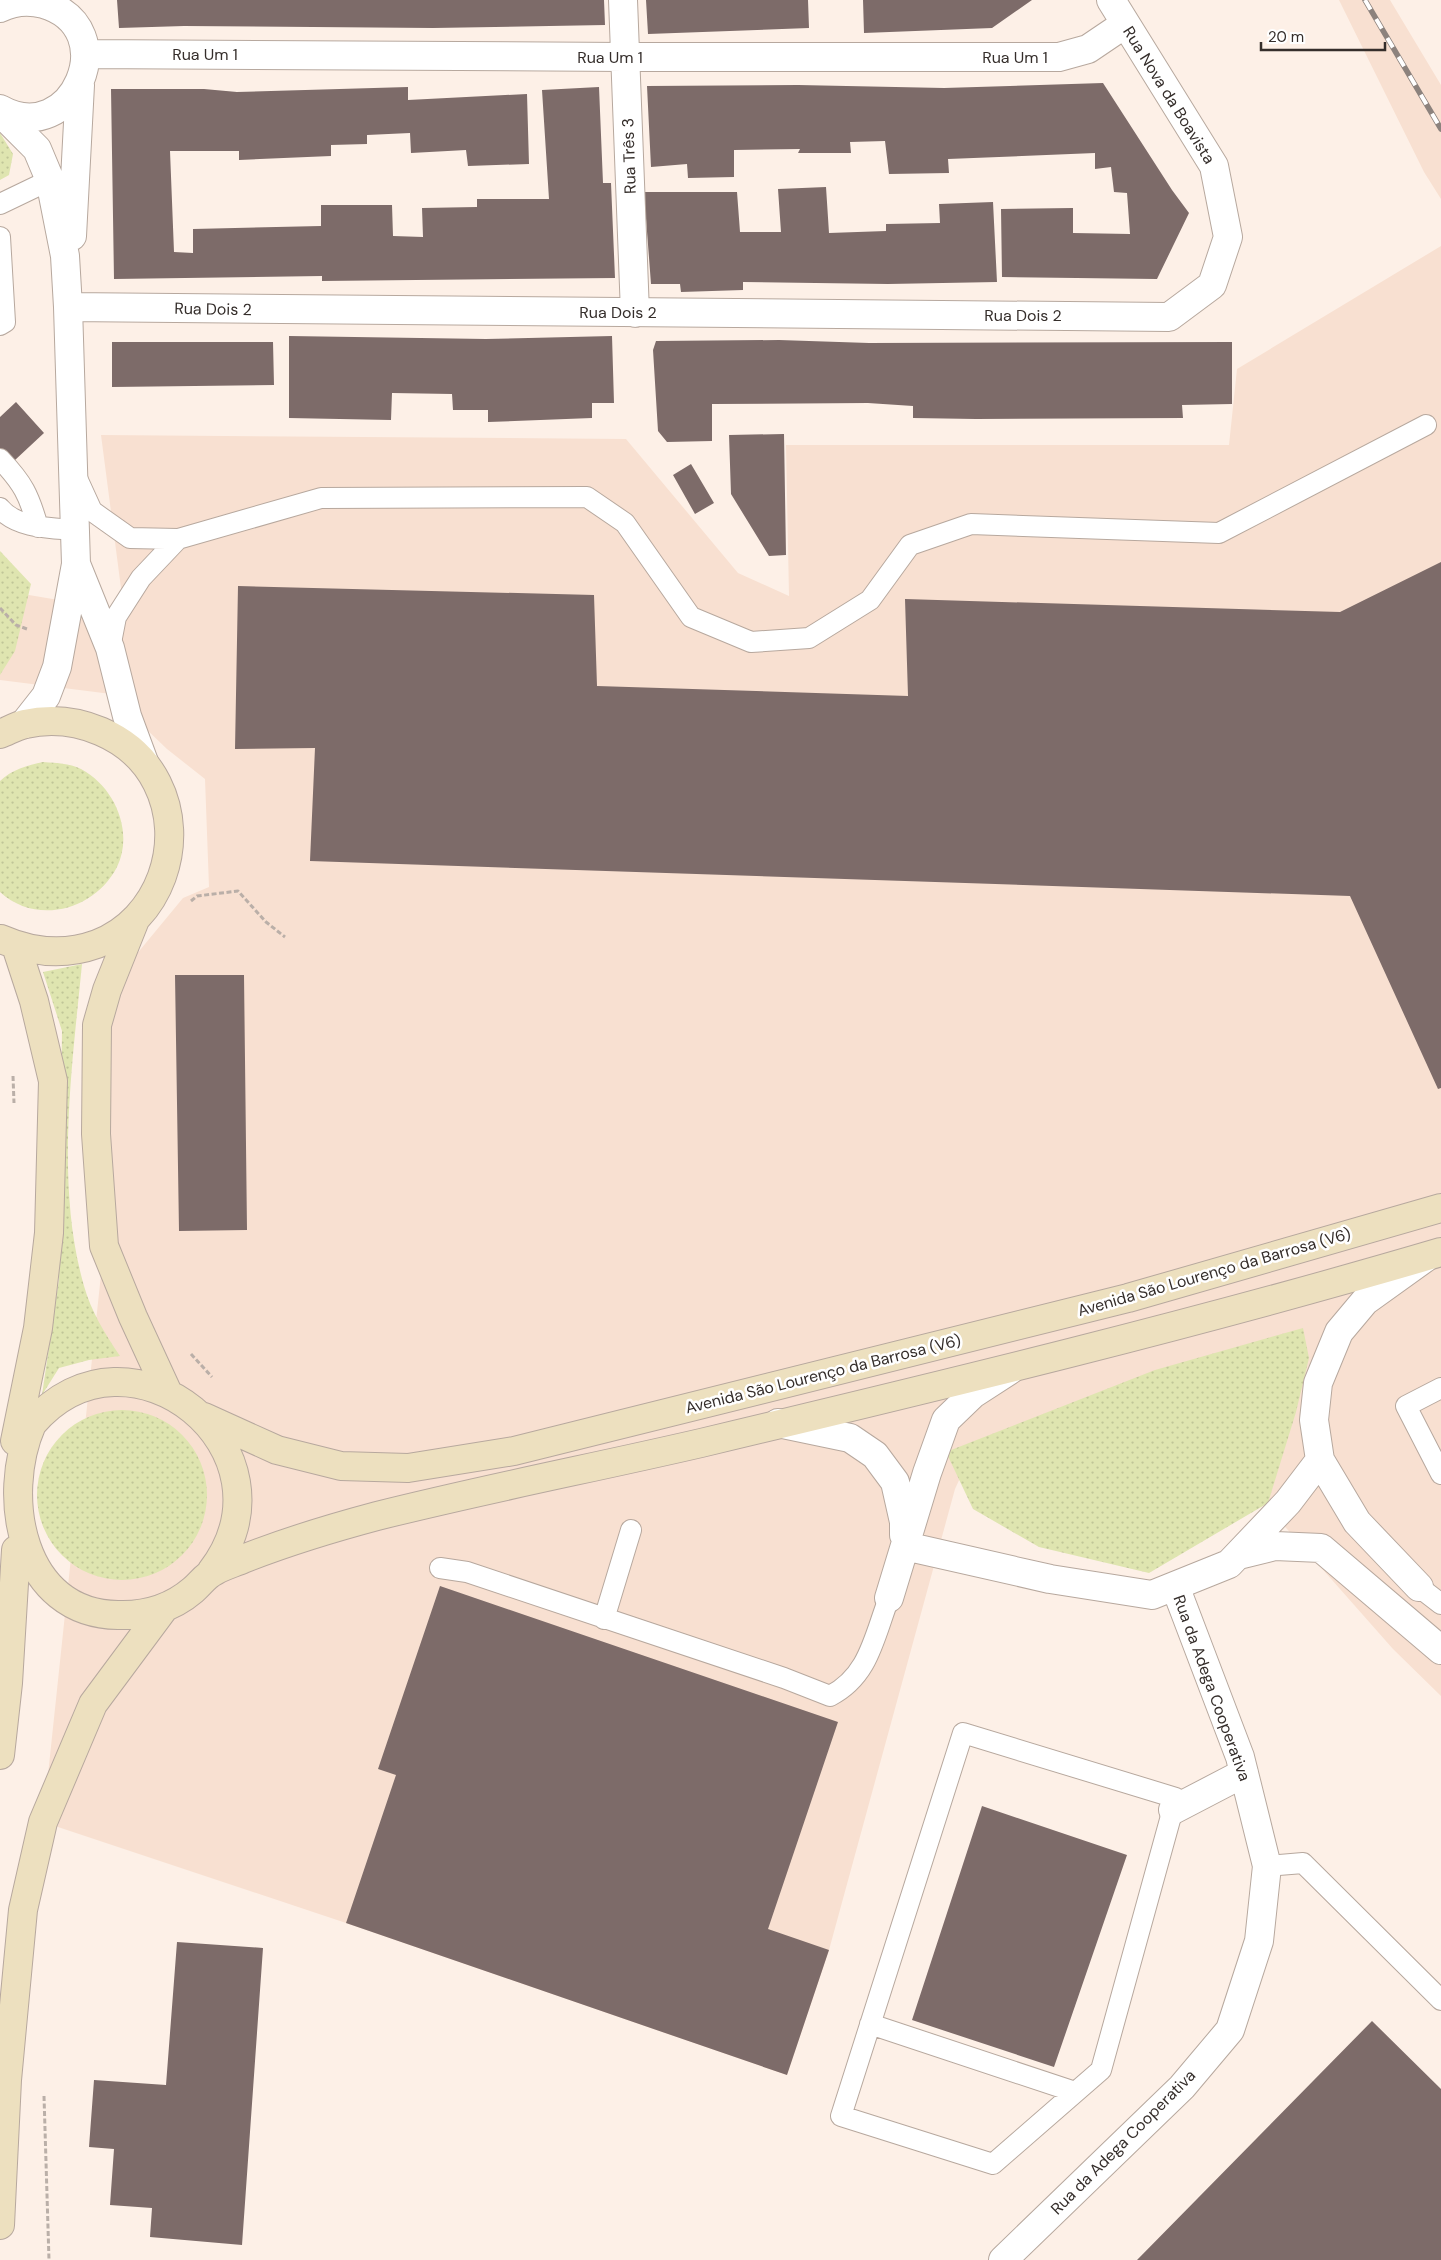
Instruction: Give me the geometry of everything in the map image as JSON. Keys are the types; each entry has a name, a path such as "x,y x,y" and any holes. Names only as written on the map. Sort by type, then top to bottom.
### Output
{"main road":[{"path":"8,942 47,952 80,950 110,939 135,920 151,901 163,878 170,847 168,814 157,783 144,762 119,740 89,726 56,720 12,729"},
{"path":"135,920 107,990 96,1025 97,1143 104,1246 133,1317 168,1393"},
{"path":"8,942 34,1001 53,1081 49,1233 38,1328 5,1488 4,1508 9,1532 16,1550 26,1566 43,1585 75,1606 111,1615 136,1615 165,1607 190,1593 211,1572 224,1551 233,1528 236,1490 232,1465 227,1454 215,1432 202,1416 168,1393 143,1385 117,1383 80,1390 59,1400 35,1420 23,1436 12,1457"},
{"name":"Avenida São Lourenço da Barrosa (V6)","path":"202,1416 278,1450 341,1466 408,1468 514,1451 1128,1298 1441,1208"},
{"path":"211,1572 271,1548 376,1517 1018,1366 1322,1287 1434,1254"},
{"path":"0,1755 8,1683 16,1550"},
{"path":"0,2225 7,2080 22,1919 43,1822 93,1704 165,1607"}],"street":[{"name":"Rua Três 3","path":"623,0 635,312"},
{"name":"Rua Nova da Boavista","path":"1111,0 1214,166 1228,237 1212,285 1169,317"},
{"path":"8,4 34,1 76,12 83,41 86,64 80,85 68,308"},
{"name":"Rua Um 1","path":"85,54 1059,57 1088,49 1125,24"},
{"path":"0,110 18,116 38,116 53,111 70,99 80,85"},
{"path":"0,110 37,149 50,180 65,256 76,564 57,666 46,696 12,729"},
{"name":"Rua Dois 2","path":"68,308 1169,317"},
{"path":"76,564 110,648 127,716 144,762"},
{"path":"1419,1586 1357,1522 1320,1460 1314,1420 1318,1383 1339,1332 1365,1301 1434,1254"},
{"path":"889,1598 927,1473 946,1420 973,1394 1018,1366"},
{"path":"778,1423 850,1438 875,1456 895,1482 904,1522 905,1546"},
{"path":"905,1546 1050,1579 1152,1595 1229,1564 1288,1502 1320,1460"},
{"path":"1239,1554 1275,1546 1321,1548 1441,1650"},
{"name":"Rua da Adega Cooperativa","path":"1003,2260 1182,2087 1230,2030 1259,1942 1267,1866 1240,1757 1175,1586"},
{"path":"1173,1810 1244,1773"}],"lane":[{"path":"0,204 50,180"},
{"path":"0,324 5,322 1,246"},
{"path":"73,470 92,511 130,538 178,539 321,498 587,497 625,523 691,617 751,642 809,638 870,600 910,545 971,524 1219,533 1426,425"},
{"path":"0,459 21,482 31,500 38,527"},
{"path":"0,508 6,515 38,527 75,530"},
{"path":"110,648 116,617 141,578 178,539"},
{"path":"1441,1388 1406,1406 1441,1474"},
{"path":"604,1619 631,1530"},
{"path":"440,1568 467,1572 784,1678 830,1696 845,1688 863,1668 889,1598"},
{"path":"1419,1586 1441,1604"},
{"path":"962,1733 1176,1798 1173,1810 1101,2070 993,2164 841,2116 962,1733"},
{"path":"1267,1866 1303,1863 1441,2000"},
{"path":"870,2024 1075,2092"}],"path":[{"path":"190,902 197,896 238,891 266,922 285,937"},
{"path":"13,1074 14,1112"},
{"path":"187,1348 205,1372 219,1383"},
{"path":"44,2089 49,2260"}],"shaded area":[{"path":"1339,0 1390,0 1441,85 1441,199 1424,172"},
{"path":"1441,246 1441,1696 1393,1649 1272,1512 1208,1462 977,1441 955,1489 829,1950 787,2075 346,1923 43,1822 104,1246 107,990 183,898 209,887 205,779 167,749 143,726 127,696 0,680 0,565 17,593 124,611 101,435 626,439 738,573 789,596 786,445 1229,445 1237,369"}],"green space":[{"path":"0,133 13,154 9,175 0,180"},
{"path":"0,551 31,584 15,651 0,675"},
{"path":"43,762 72,766 81,769 93,777 112,799 122,825 123,839 122,853 117,867 107,882 95,894 80,903 64,908 47,910 31,908 15,902 0,892 0,781 20,769"},
{"path":"82,964 68,1126 70,1208 75,1247 90,1304 120,1356 89,1360 59,1368 42,1395 59,1279 62,1031 43,972"},
{"path":"1303,1328 1309,1358 1296,1412 1268,1503 1149,1573 1039,1547 973,1509 946,1452 1155,1370"},
{"path":"122,1410 147,1414 162,1420 182,1435 197,1455 203,1470 207,1495 203,1520 197,1535 182,1555 162,1570 147,1576 122,1580 97,1576 82,1570 62,1555 47,1535 41,1520 37,1495 41,1470 47,1455 62,1435 82,1420 97,1414"}],"building":[{"path":"117,0 604,0 605,25 433,28 184,26 119,28"},
{"path":"646,0 808,0 809,28 648,34"},
{"path":"863,0 1032,0 992,28 864,33"},
{"path":"1103,83 1189,213 1157,279 1002,277 1001,209 1073,208 1073,233 1130,234 1127,193 1114,192 1111,167 1095,169 1095,153 948,159 949,173 889,174 885,141 850,142 851,153 798,153 800,149 734,150 734,177 688,178 687,164 651,167 647,86 798,85 944,88"},
{"path":"408,87 408,100 527,94 529,164 468,166 466,150 411,153 410,133 367,135 367,144 331,145 331,156 239,160 239,151 170,151 174,252 193,253 193,229 321,226 321,205 392,205 393,236 423,237 422,208 477,207 477,199 549,199 542,90 599,87 603,183 611,183 615,278 322,281 322,276 114,279 111,89 204,89 237,92"},
{"path":"826,187 829,233 886,231 886,224 940,223 939,204 993,202 997,282 888,284 743,282 743,290 681,292 680,284 651,284 644,192 737,192 740,232 781,232 778,189"},
{"path":"289,336 486,339 612,336 614,403 592,403 592,418 488,422 488,410 453,410 452,394 392,393 391,420 289,418"},
{"path":"779,340 869,343 1232,342 1232,404 1182,405 1183,418 976,419 913,418 913,406 868,403 712,404 712,441 667,442 658,431 653,350 656,341"},
{"path":"112,342 273,342 274,385 112,387"},
{"path":"16,402 44,433 0,474 0,417"},
{"path":"784,434 786,555 769,556 731,494 729,435"},
{"path":"691,464 714,503 695,514 673,475"},
{"path":"1441,562 1441,1088 1438,1089 1350,896 310,861 315,748 235,749 238,586 594,595 597,686 908,696 905,599 1340,612"},
{"path":"175,975 244,975 247,1230 179,1231"},
{"path":"440,1586 838,1722 768,1929 829,1950 787,2075 346,1923 396,1775 378,1769"},
{"path":"982,1806 1127,1855 1054,2067 912,2020"},
{"path":"177,1942 263,1948 242,2245 150,2237 152,2208 110,2205 114,2149 89,2147 94,2080 166,2085"},
{"path":"1372,2021 1441,2089 1441,2260 1137,2260"}],"railway":[{"path":"1365,0 1441,129"}]}
